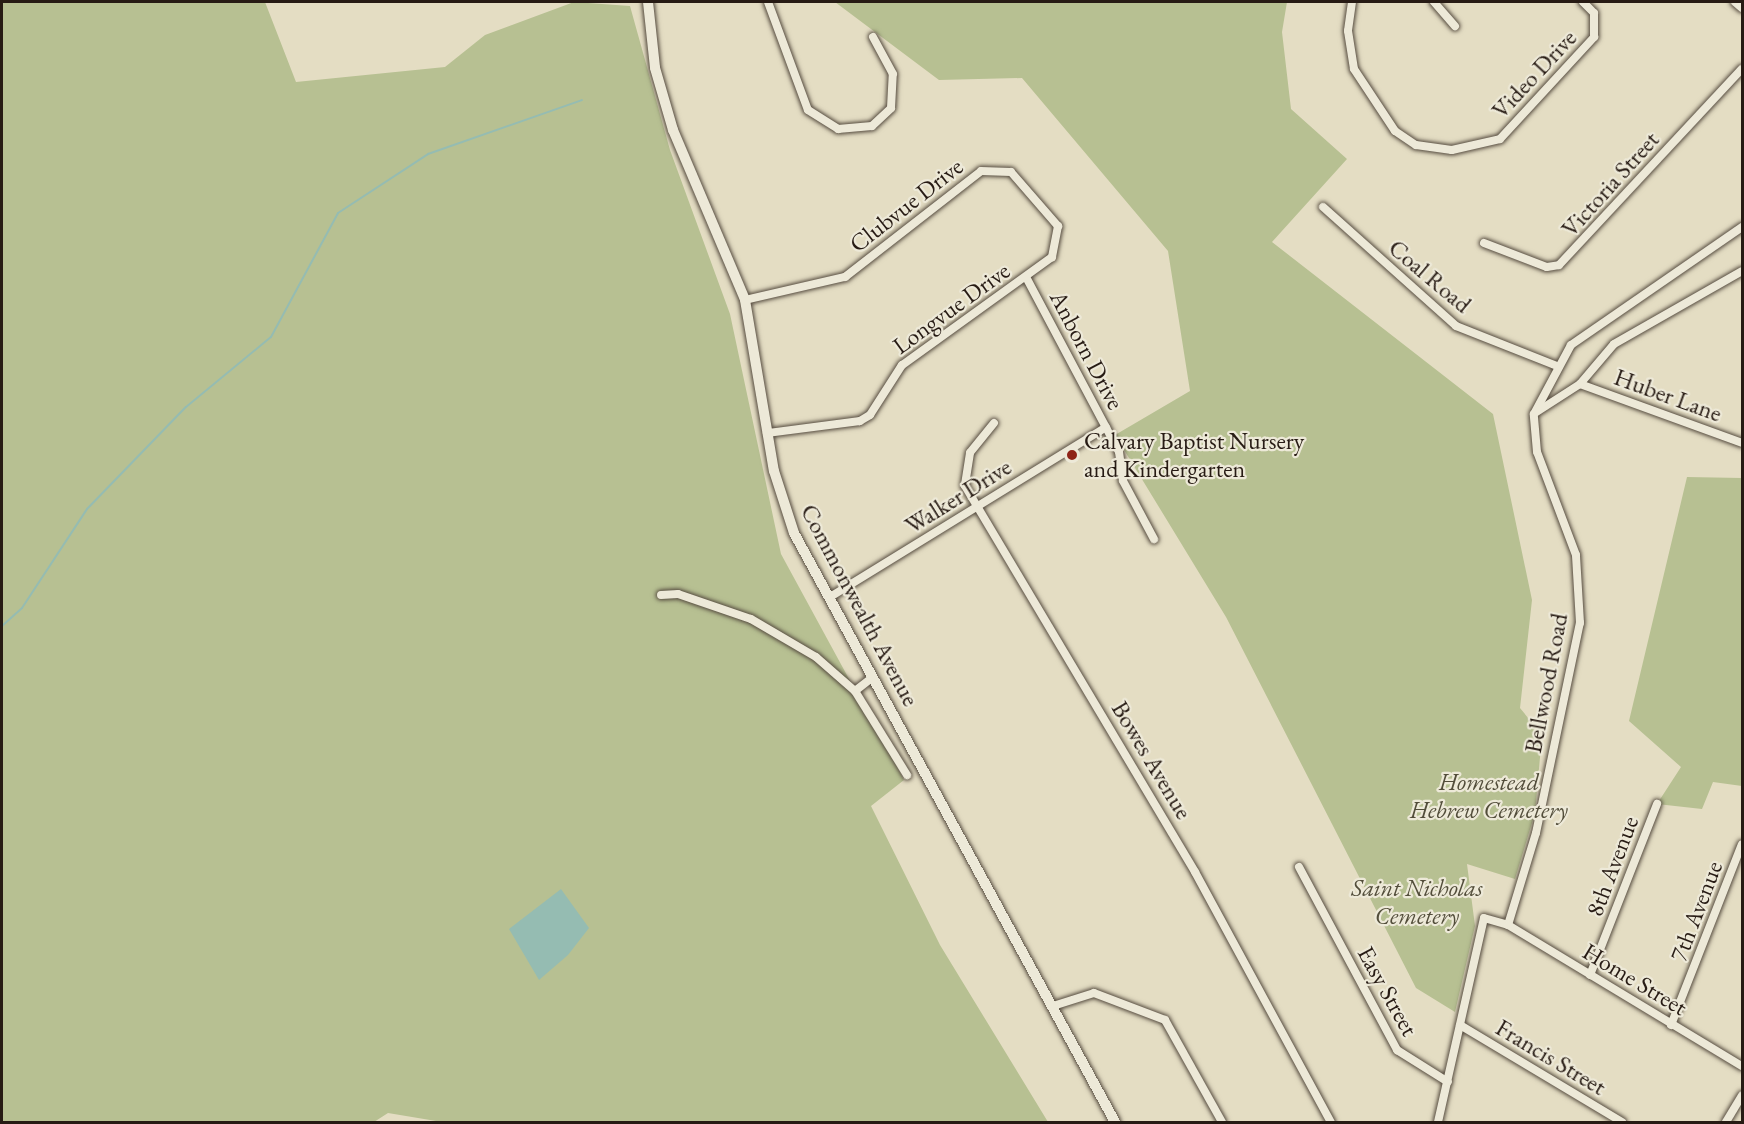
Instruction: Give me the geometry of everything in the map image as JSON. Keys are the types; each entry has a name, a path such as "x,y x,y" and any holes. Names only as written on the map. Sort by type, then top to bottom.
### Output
{"street":[{"name":"Commonwealth Avenue","path":"648,2 655,68 673,130 745,300 767,433 794,533 1115,1122"},
{"path":"768,2 808,110 832,127 872,126 891,108 893,74 873,37"},
{"name":"Video Drive","path":"1352,2 1348,31 1354,69 1395,131 1416,145 1452,150 1500,139 1594,37 1594,13 1583,2"},
{"path":"1434,2 1455,26"},
{"path":"1735,2 1743,8"},
{"name":"Victoria Street","path":"1484,243 1547,267 1559,265 1743,69"},
{"name":"Clubvue Drive","path":"745,300 845,277 981,171 1011,172 1049,212 1059,239"},
{"name":"Coal Road","path":"1323,207 1456,327 1557,366"},
{"path":"1534,414 1557,366 1571,345 1743,227"},
{"name":"Longvue Drive","path":"767,433 860,422 870,415 902,365 1052,257 1059,239"},
{"path":"1534,414 1580,384 1614,344 1743,271"},
{"name":"Anborn Drive","path":"1026,277 1119,452 1123,481 1154,539"},
{"name":"Huber Lane","path":"1580,384 1743,443"},
{"name":"Bellwood Road","path":"1508,925 1536,833 1580,623 1576,555 1537,452 1534,414"},
{"name":"Bowes Avenue","path":"994,423 970,453 965,486 1195,872 1331,1122"},
{"name":"Walker Drive","path":"830,597 977,509 1106,427"},
{"path":"661,595 678,594 751,620 816,657 855,691 907,775"},
{"path":"855,691 873,677"},
{"name":"8th Avenue","path":"1590,975 1657,804"},
{"name":"7th Avenue","path":"1671,1024 1743,844"},
{"name":"Easy Street","path":"1299,867 1396,1050 1448,1082"},
{"path":"1438,1122 1484,918 1508,925"},
{"name":"Home Street","path":"1508,925 1743,1066"},
{"path":"1053,1006 1094,993 1165,1020 1222,1122"},
{"name":"Francis Street","path":"1460,1025 1623,1122"},
{"path":"1726,1122 1743,1095"}],"green space":[{"path":"2,2 265,2 296,82 445,67 485,35 574,2 630,6 670,150 730,314 781,554 904,780 871,806 940,945 1048,1122 442,1122 388,1113 374,1122 2,1122"},
{"path":"835,2 1287,2 1282,32 1291,109 1347,159 1272,242 1493,414 1532,600 1520,708 1542,735 1535,813 1515,879 1467,864 1475,926 1455,1012 1416,988 1226,617 1115,435 1190,391 1168,251 1022,78 939,80"},
{"path":"1687,477 1742,478 1742,786 1713,782 1702,809 1657,804 1681,767 1629,721"}],"water":[{"path":"561,889 589,928 568,955 539,980 509,929"}],"waterway":[{"path":"2,626 22,608 87,509 186,407 271,337 338,213 428,154 582,100"}],"place":[{"name":"Calvary Baptist Nursery and Kindergarten","path":"1072,455"}],"park label":[{"name":"Homestead Hebrew Cemetery","path":"1489,796"},
{"name":"Saint Nicholas Cemetery","path":"1417,902"}]}
